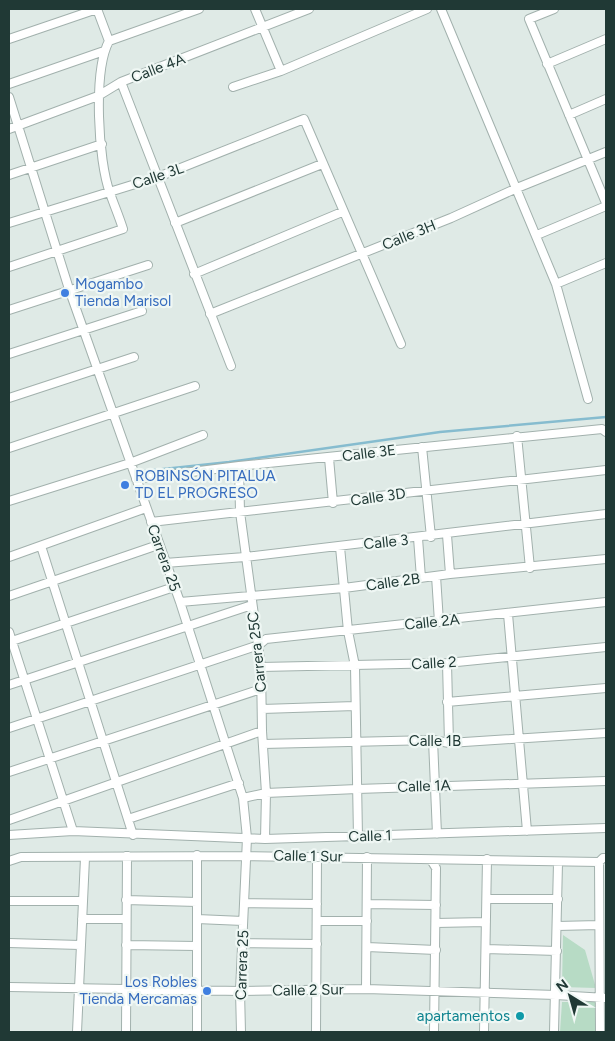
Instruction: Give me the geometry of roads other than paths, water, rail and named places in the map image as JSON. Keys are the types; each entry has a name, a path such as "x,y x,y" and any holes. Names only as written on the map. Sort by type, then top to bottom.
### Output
{"street":[{"path":"9,39 97,9 109,41"},
{"path":"9,267 123,229 109,192 102,144 98,96 104,51 109,41 199,9"},
{"path":"255,9 281,71"},
{"name":"Calle 4A","path":"9,129 98,96 121,82 309,9"},
{"path":"233,87 281,71 427,9"},
{"path":"441,9 556,284 588,399"},
{"path":"537,235 606,205 529,19 554,9"},
{"path":"548,64 606,39"},
{"path":"9,84 104,51"},
{"path":"121,82 231,366"},
{"name":"Carrera 25","path":"9,96 69,289 158,545 180,602 243,798 247,846 240,991 241,1032"},
{"path":"569,115 606,99"},
{"name":"Calle 3L","path":"9,223 158,177 304,119 322,164"},
{"path":"9,175 102,144"},
{"name":"Calle 3H","path":"210,314 451,218 517,188 606,152"},
{"path":"175,223 322,164 401,344"},
{"path":"194,274 342,212"},
{"path":"556,284 606,263"},
{"path":"9,310 148,265"},
{"path":"9,354 142,311"},
{"path":"9,398 134,357"},
{"path":"9,448 195,386"},
{"name":"Calle 3E","path":"136,479 422,446 518,436 604,430"},
{"path":"9,501 130,463 203,435"},
{"path":"518,436 530,568"},
{"path":"422,446 431,537"},
{"path":"329,458 333,503"},
{"name":"Carrera 25C","path":"239,466 240,512 261,667 262,731 266,793 265,839"},
{"name":"Calle 3D","path":"151,522 333,503 426,490 606,470"},
{"path":"9,557 146,508"},
{"name":"Calle 3","path":"165,563 245,557 431,537 606,514"},
{"path":"447,535 450,574"},
{"path":"418,538 421,578"},
{"path":"9,596 158,545"},
{"path":"9,835 74,830 133,835 80,662 51,583 41,546"},
{"path":"340,547 348,631 355,666 358,837"},
{"name":"Calle 2B","path":"180,602 251,601 450,574 530,568 606,559"},
{"path":"436,576 439,622"},
{"path":"10,641 174,587"},
{"path":"9,685 187,625 251,601"},
{"name":"Calle 2A","path":"259,645 266,639 439,622 606,602"},
{"path":"508,614 527,831"},
{"path":"9,632 10,641 26,679 74,830"},
{"path":"9,728 201,666 259,645"},
{"name":"Calle 2","path":"261,667 447,663 606,647"},
{"path":"447,663 449,743"},
{"path":"447,702 606,688"},
{"path":"9,772 261,689"},
{"path":"262,708 356,706"},
{"path":"9,820 64,799 262,731"},
{"name":"Calle 1B","path":"263,744 433,740 449,743 606,733"},
{"path":"433,740 437,834"},
{"name":"Calle 1A","path":"243,798 266,793 524,782 606,781"},
{"path":"128,819 239,783"},
{"name":"Calle 1","path":"133,835 247,846 265,839 606,828"},
{"name":"Calle 1 Sur","path":"9,861 21,858 197,856 247,846 317,857 431,860 486,859 558,863 603,860"},
{"path":"126,1032 127,856"},
{"path":"197,856 197,1032"},
{"path":"316,1032 317,857"},
{"path":"366,989 367,857"},
{"path":"77,1032 85,858"},
{"path":"484,1032 486,859"},
{"path":"431,860 436,868 434,1032"},
{"path":"600,1032 603,998 603,949 599,925 602,904 603,860"},
{"path":"554,1032 558,863"},
{"path":"486,899 558,899"},
{"path":"126,900 197,902"},
{"path":"9,901 82,901"},
{"path":"244,902 317,904"},
{"path":"367,904 436,905"},
{"path":"82,919 126,920"},
{"path":"197,919 243,921"},
{"path":"317,921 367,922"},
{"path":"436,924 486,922"},
{"path":"557,926 599,925"},
{"path":"242,943 316,944"},
{"path":"9,944 80,945"},
{"path":"126,945 197,946"},
{"path":"366,947 436,950"},
{"path":"486,949 557,950"},
{"name":"Calle 2 Sur","path":"9,987 198,991 366,989 556,994 603,998"}],"waterway":[{"path":"145,471 229,462 440,432 606,417"}],"place":[{"name":"Mogambo Tienda Marisol","path":"65,293"},
{"name":"ROBINSÓN PITALUA TD EL PROGRESO","path":"125,485"},
{"name":"Los Robles Tienda Mercamas","path":"207,991"},
{"name":"apartamentos","path":"520,1016"}]}
